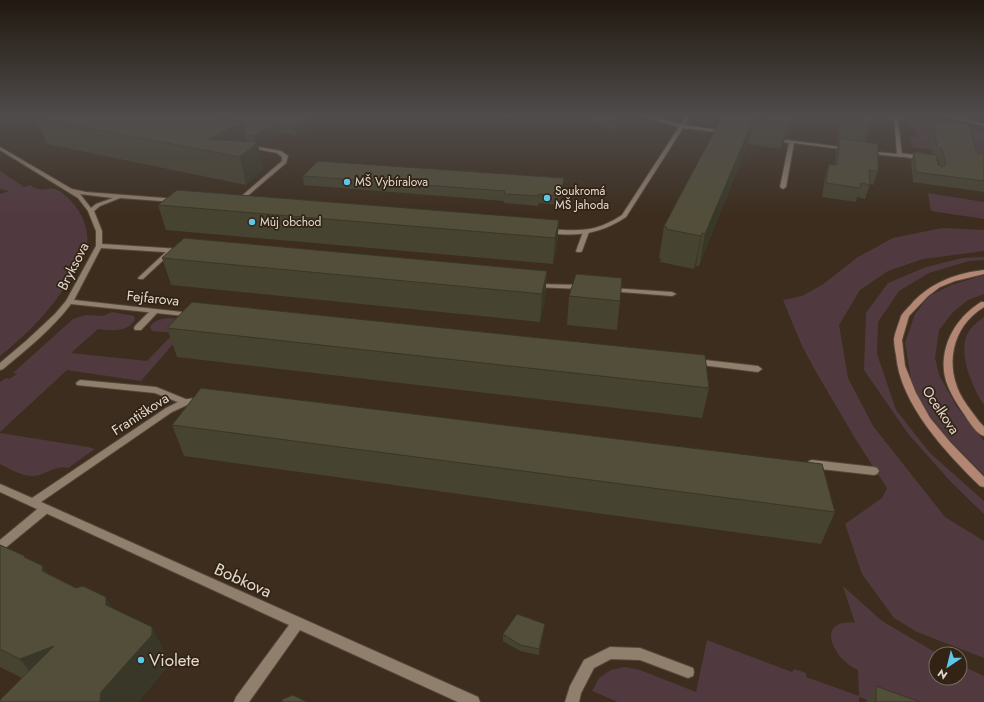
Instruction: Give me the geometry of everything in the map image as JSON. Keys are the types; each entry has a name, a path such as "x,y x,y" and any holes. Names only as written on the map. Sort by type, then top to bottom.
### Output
{"street":[{"name":"Bryksova","path":"0,367 58,316 69,302 99,246 99,230 91,210 80,197 3,150"},
{"path":"242,205 234,205 284,162 285,156 279,152 267,150"},
{"path":"541,230 586,232 611,226 624,216 667,150"},
{"path":"783,187 790,150"},
{"path":"899,150 900,155"},
{"path":"862,151 928,159"},
{"path":"70,190 86,194 184,201"},
{"path":"91,210 98,205 117,198 132,197"},
{"path":"579,251 586,232"},
{"path":"99,246 186,252"},
{"path":"141,278 170,250"},
{"name":"Ocelkova","path":"984,272 944,283 919,298 910,307 904,317 900,328 898,341 898,355 902,370 919,408 934,430 984,483"},
{"path":"527,286 591,288"},
{"path":"605,289 672,294"},
{"name":"Fejfarova","path":"69,302 196,316"},
{"name":"Ocelkova","path":"984,304 970,313 962,321 951,342 948,358 950,380 956,394 984,433"},
{"path":"138,328 155,311"},
{"path":"691,362 758,369"},
{"path":"80,382 156,390 185,402"},
{"name":"Františkova","path":"32,503 169,410 185,402 212,400"},
{"path":"799,462 874,471"},
{"name":"Bobkova","path":"0,488 473,702"},
{"path":"0,546 45,509"},
{"path":"241,702 298,623"},
{"path":"572,702 575,692 589,664 610,653 640,654 688,672"}],"shaded area":[{"path":"933,150 984,150 984,157"},
{"path":"0,171 24,187 30,185 37,189 54,189 58,190 67,197 77,209 84,222 87,245 74,272 50,308 22,337 0,356 0,194 9,191 0,189"},
{"path":"928,193 984,202 984,219 931,211"},
{"path":"942,228 984,230 984,251 923,259 888,271 860,290 839,325 848,378 873,426 945,517 984,541 984,658 968,652 968,646 953,646 917,632 894,618 862,574 845,524 882,498 887,488 856,440 815,370 802,346 783,300 802,296 822,285 858,257 893,238"},
{"path":"984,257 984,260 969,261 929,273 899,291 878,322 877,354 896,410 930,453 984,501 984,514 952,483 909,435 864,370 866,313 888,283 926,267 962,258"},
{"path":"984,275 984,294 968,300 953,312 939,330 935,358 939,375 957,407 984,441 984,475 948,438 923,407 911,378 905,343 915,314 929,296 951,285"},
{"path":"112,312 134,316 135,320 128,327 123,329 98,329 71,353 147,361 174,333 152,331 150,327 154,323 158,320 170,318 193,321 141,381 67,370 0,432 0,382 17,374 13,373 73,319 86,315 103,316"},
{"path":"984,317 984,405 971,381 964,352 968,332"},
{"path":"0,433 95,449 68,468 63,467 41,474 28,476 0,464"},
{"path":"843,586 882,621 928,648 928,686 968,686 968,669 984,676 984,702 873,702 859,697 859,702 618,702 592,691 599,678 611,670 625,667 640,670 696,692 707,640 792,672 794,669 806,673 806,677 859,696 858,670 841,658 835,649 831,633 835,627 842,623 855,623"}],"building":[{"path":"202,150 249,150 240,157"},
{"path":"705,150 741,150 705,234 702,233 701,236 666,229 667,227 664,226"},
{"path":"839,150 878,150 878,171 869,170 870,185 861,183 860,188 826,183 829,164 837,165"},
{"path":"942,150 976,150 977,153 984,154 984,181 916,172 914,152 936,155 938,165 943,167 946,165"},
{"path":"318,161 564,178 560,196 539,194 539,196 504,194 505,191 303,176"},
{"path":"177,190 559,220 555,238 158,205"},
{"path":"184,238 547,271 542,294 162,258"},
{"path":"576,274 622,278 620,301 569,296"},
{"path":"192,302 705,355 709,388 167,328"},
{"path":"201,388 822,464 835,512 172,425"},
{"path":"0,545 43,566 42,571 76,588 83,586 106,597 106,605 152,627 152,635 101,692 100,702 0,702 0,700 54,646 20,659 0,649"},
{"path":"517,614 545,624 539,649 520,645 503,634"},
{"path":"876,686 920,702 876,702"},
{"path":"293,695 307,702 281,702 283,699"}],"place":[{"name":"MŠ Vybíralova","path":"347,182"},
{"name":"Soukromá MŠ Jahoda","path":"547,198"},
{"name":"Můj obchod","path":"252,222"},
{"name":"Violete","path":"141,660"}]}
